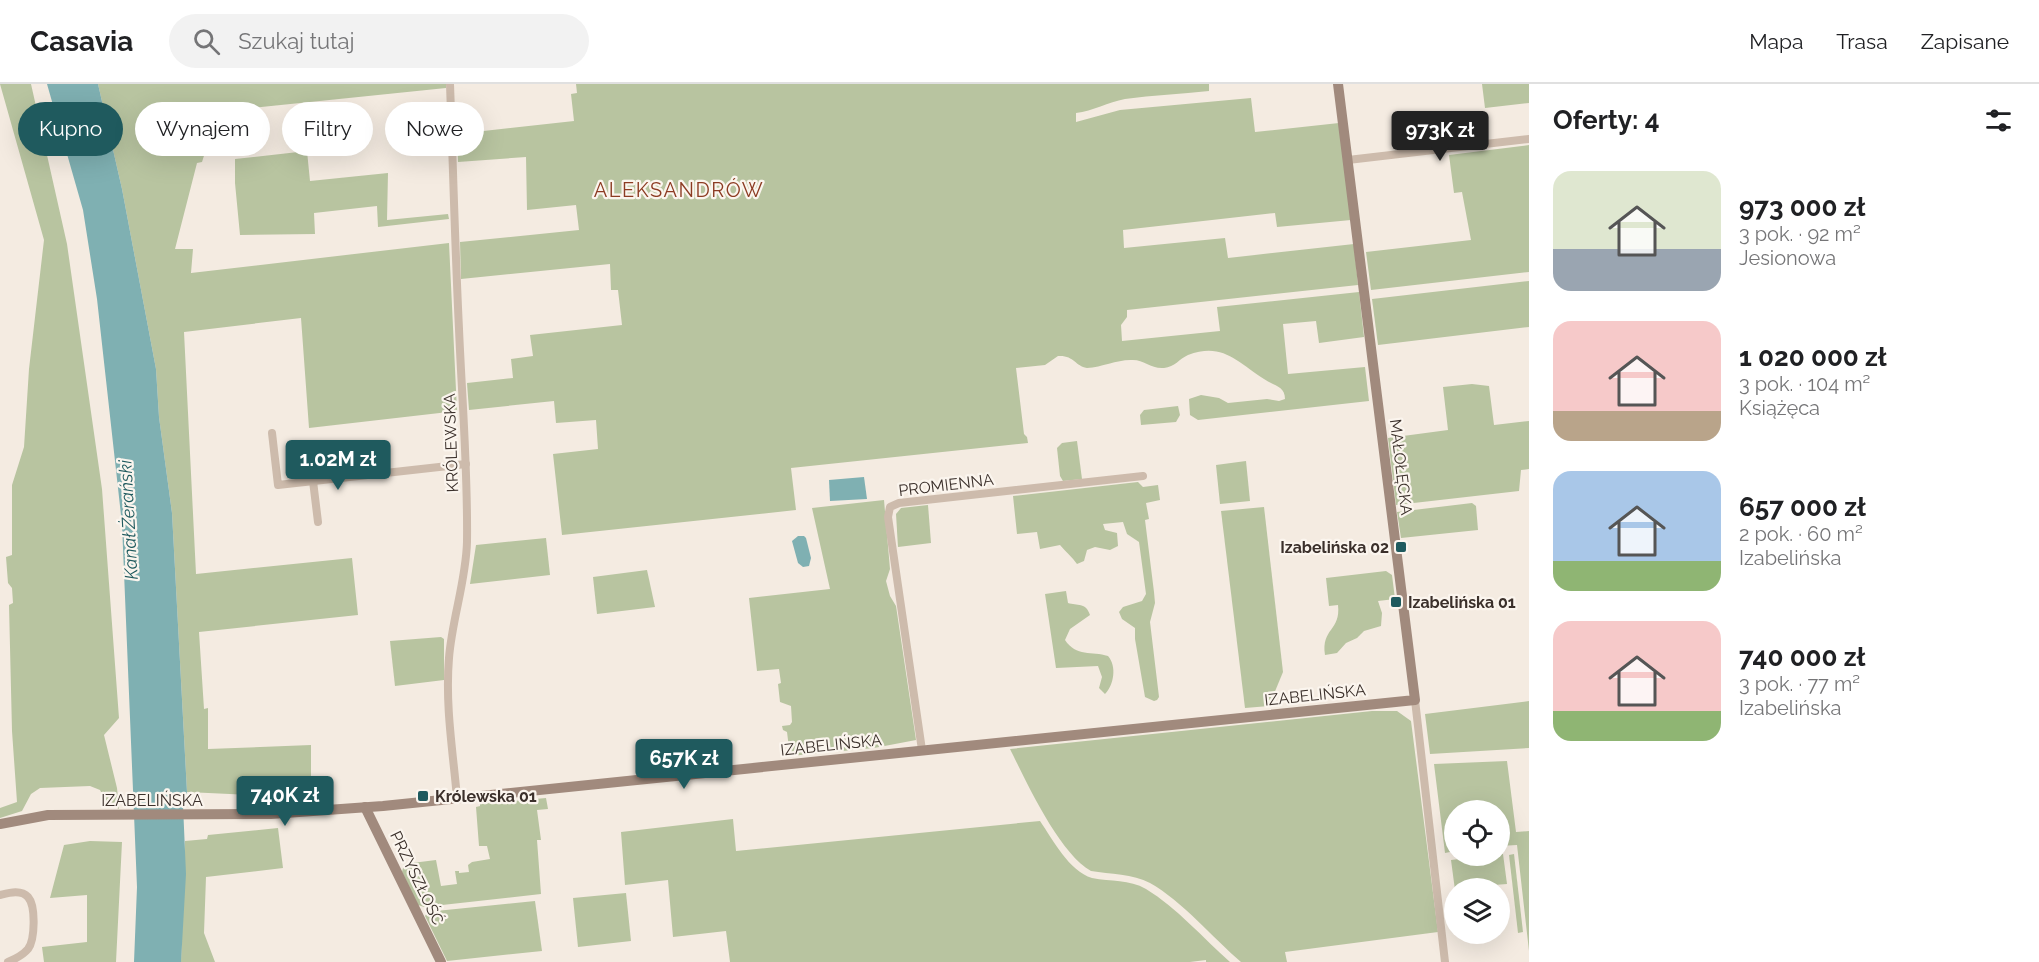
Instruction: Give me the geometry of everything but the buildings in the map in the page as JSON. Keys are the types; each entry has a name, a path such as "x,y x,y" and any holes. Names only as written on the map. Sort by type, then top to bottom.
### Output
{"street":[{"name":"KRÓLEWSKA","path":"450,84 466,464 467,548 453,621 447,695 457,798"},
{"name":"MAŁOŁĘCKA","path":"1338,84 1445,962"},
{"path":"1348,160 1529,139"},
{"path":"272,434 278,485 466,464"},
{"name":"PROMIENNA","path":"922,750 888,517 890,507 899,503 1143,476"},
{"path":"313,481 318,522"},
{"name":"IZABELIŃSKA","path":"0,824 48,815 271,814 366,807 1414,700"},
{"name":"PRZYSZŁOŚĆ","path":"366,807 441,962"},
{"path":"0,895 11,892 22,893 28,897 33,910 31,944 22,955 8,962"}],"green space":[{"path":"0,84 31,84 35,102 18,102 18,148"},
{"path":"98,84 446,84 446,88 309,102 282,102 282,105 270,106 270,102 135,102 135,156 204,156 202,162 197,163 175,249 193,249 191,273 449,243 457,411 309,428 301,318 184,332 196,574 352,558 358,615 199,632 204,709 208,708 208,749 311,745 311,798 187,792 172,513 159,417 156,369 114,156 123,156 123,102 102,102"},
{"path":"576,84 1209,84 1209,91 1119,100 1076,113 1076,122 1120,110 1251,98 1255,132 1339,123 1351,220 1277,227 1275,213 1123,230 1124,248 1225,238 1228,258 1354,244 1358,285 1127,310 1127,317 1121,325 1122,341 1220,331 1217,307 1359,292 1364,337 1319,343 1316,321 1283,324 1288,374 1365,367 1369,401 1198,420 1190,415 1189,399 1201,395 1219,398 1228,403 1267,399 1279,401 1285,399 1285,395 1278,387 1220,352 1200,352 1188,355 1164,368 1133,360 1087,368 1068,357 1058,356 1045,365 1016,368 1024,434 1028,443 791,468 796,510 562,535 553,454 598,449 596,420 556,423 554,401 469,410 467,383 513,378 511,359 533,356 530,335 622,325 618,290 611,290 610,264 461,279 460,242 579,230 576,205 527,210 526,157 458,162 458,156 484,156 484,131 574,121 571,94 577,93"},
{"path":"1482,84 1529,84 1529,103 1485,108"},
{"path":"1529,145 1529,272 1371,290 1366,252 1471,240 1462,192 1454,193 1449,155"},
{"path":"270,155 308,156 310,181 388,173 387,220 448,214 449,219 378,227 377,206 314,213 315,234 240,235 235,159"},
{"path":"20,156 47,156 67,244 102,489 119,718 104,735 117,788 119,809 106,801 100,790 90,786 40,788 31,794 22,811 0,818 0,808 17,802 12,731 9,605 13,603 12,588 8,583 6,557 12,555 12,485 24,447 29,369 44,240"},
{"path":"1529,281 1529,327 1378,345 1372,299"},
{"path":"1472,384 1489,386 1494,425 1529,421 1529,469 1521,470 1519,491 1396,505 1388,438 1448,430 1443,387"},
{"path":"1178,406 1180,415 1176,422 1141,425 1140,415 1144,410"},
{"path":"1077,441 1082,479 1063,481 1060,476 1057,448 1062,443"},
{"path":"1246,461 1250,501 1220,504 1216,465"},
{"path":"1138,482 1143,487 1158,485 1160,500 1146,503 1149,519 1145,520 1155,603 1150,622 1159,697 1154,701 1145,697 1135,628 1122,619 1119,612 1123,607 1142,601 1146,594 1139,542 1127,534 1123,522 1103,524 1105,530 1117,533 1118,546 1110,550 1095,547 1087,550 1084,561 1077,564 1060,545 1040,549 1037,532 1017,534 1013,496"},
{"path":"884,500 890,569 886,581 890,596 896,606 916,740 874,748 790,756 787,732 782,726 790,725 792,722 791,706 780,702 779,669 757,671 749,598 830,589 812,508"},
{"path":"1472,503 1476,506 1478,530 1401,538 1397,512"},
{"path":"928,505 931,543 898,547 896,514 901,508"},
{"path":"1264,507 1283,672 1269,706 1245,708 1221,511"},
{"path":"546,538 550,575 470,584 476,545"},
{"path":"647,570 655,607 597,614 593,577"},
{"path":"1386,571 1392,575 1395,599 1378,601 1382,613 1381,626 1364,631 1357,638 1346,643 1337,653 1325,655 1326,639 1338,614 1338,605 1329,606 1326,578"},
{"path":"1066,591 1068,603 1084,606 1090,615 1070,629 1065,640 1074,649 1108,656 1111,660 1113,675 1111,686 1105,694 1099,688 1102,677 1098,666 1056,668 1045,594"},
{"path":"441,637 444,639 444,680 395,686 390,641"},
{"path":"1529,701 1529,748 1430,754 1425,714"},
{"path":"1372,711 1397,711 1411,721 1438,932 1285,952 1287,962 1241,962 1185,910 1150,883 1129,876 1091,871 1079,862 1067,849 1045,816 1010,749"},
{"path":"1507,761 1516,832 1529,831 1529,951 1517,845 1510,845 1510,800 1444,800 1444,845 1434,764"},
{"path":"546,798 548,809 537,810 541,840 537,840 541,894 424,907 418,905 402,872 404,864 436,860 441,886 457,884 455,871 469,872 468,865 472,862 490,859 487,846 479,846 476,807 480,804"},
{"path":"733,819 736,851 1040,821 1062,854 1076,869 1092,878 1126,882 1146,889 1179,914 1230,962 1206,962 1206,960 1190,962 730,962 726,931 673,937 668,880 625,885 621,832"},
{"path":"278,828 283,868 206,877 204,933 215,962 181,962 185,841 207,839 208,835"},
{"path":"90,841 122,842 116,962 44,962 42,947 87,942 87,895 50,898 64,845"},
{"path":"1514,854 1523,932 1518,933 1510,864 1510,855"},
{"path":"1452,866 1505,866 1506,878 1453,878"},
{"path":"626,893 631,941 578,947 573,898"},
{"path":"535,901 542,951 447,961 425,916 427,913 436,911"}],"water":[{"path":"47,84 98,84 102,102 52,102"},
{"name":"Kanał Żerański","path":"68,156 114,156 156,369 159,417 172,513 187,792 183,805 186,874 181,962 134,962 137,887 122,524 97,299 83,210"},
{"path":"864,477 867,499 830,501 829,480"},
{"path":"798,536 806,538 811,558 809,566 803,567 798,563 792,541"}],"place":[{"name":"Izabelińska 02","path":"1401,547"},
{"name":"Izabelińska 01","path":"1396,602"},
{"name":"Królewska 01","path":"423,796"}],"district":[{"name":"ALEKSANDRÓW","path":"679,190"}]}
